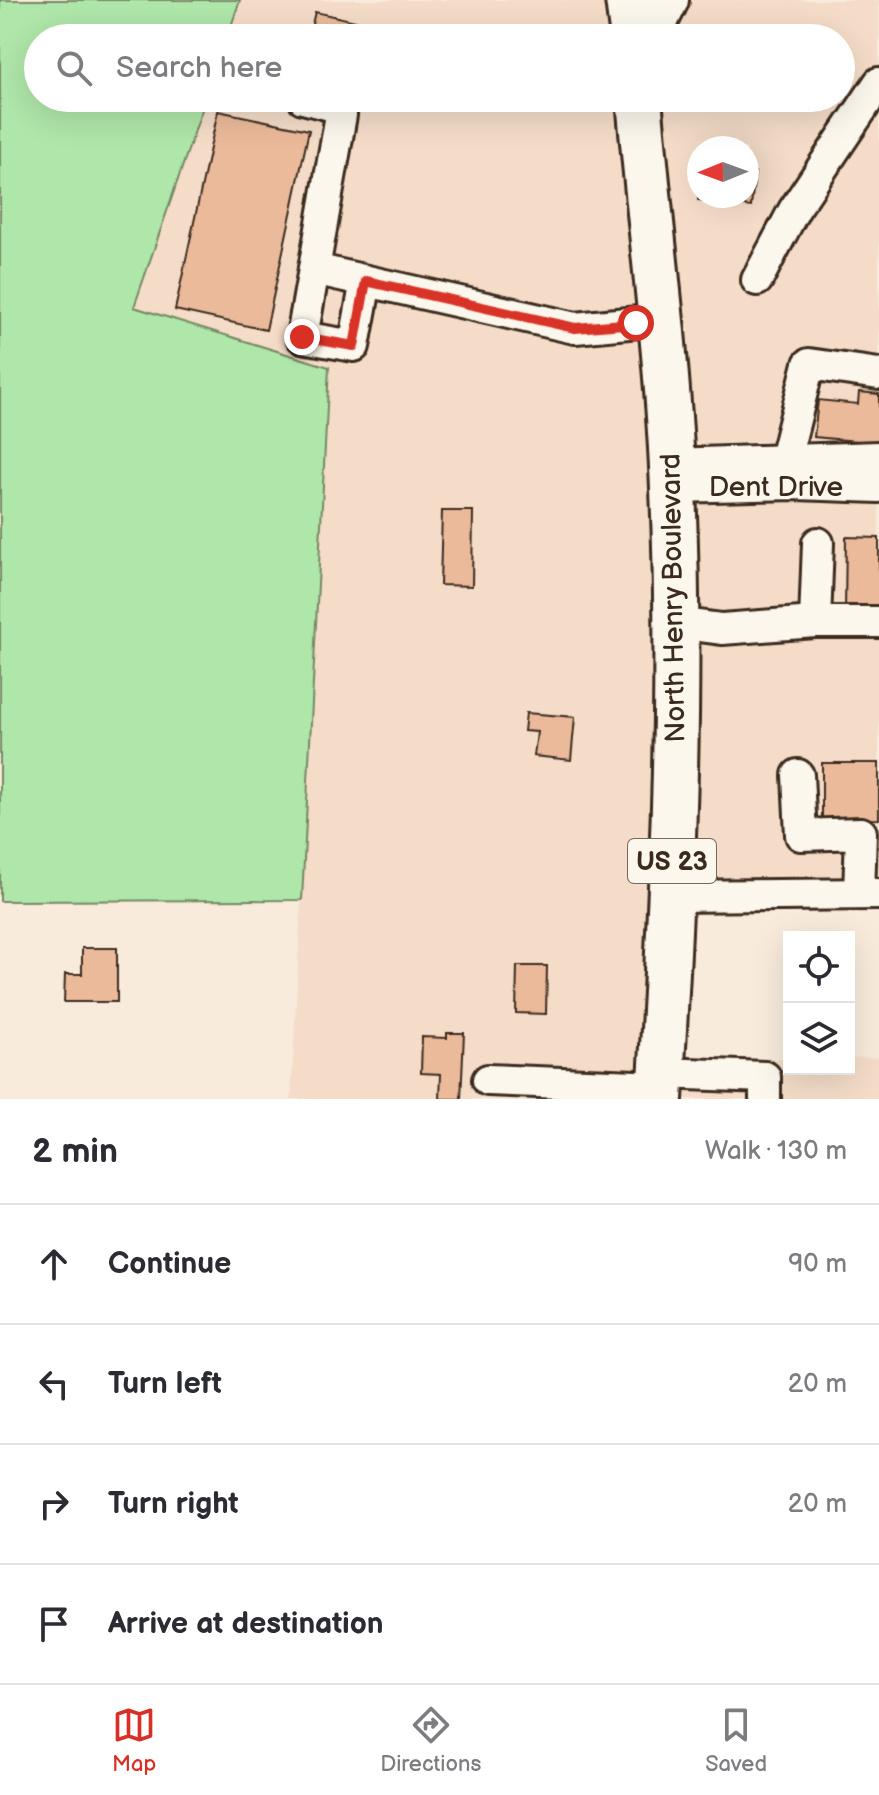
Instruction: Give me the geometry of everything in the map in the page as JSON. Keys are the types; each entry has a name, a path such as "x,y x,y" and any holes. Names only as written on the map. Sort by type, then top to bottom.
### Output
{"highway":[{"path":"628,0 631,24"},
{"name":"North Henry Boulevard","path":"640,112 672,475 676,623 671,896 661,1086"}],"main road":[{"path":"657,24 669,0"}],"street":[{"path":"757,280 794,210 879,83"},
{"path":"340,112 302,337 354,346 366,281"},
{"path":"314,269 575,328 660,320"},
{"path":"785,459 809,364 879,374"},
{"path":"672,475 785,459 879,457"},
{"name":"Dent Drive","path":"672,475 879,487"},
{"path":"815,622 818,543"},
{"path":"676,623 722,629 815,622 879,622"},
{"path":"671,896 869,894 861,833 801,835 798,775"},
{"path":"488,1080 661,1086 765,1077 765,1099"}],"shaded area":[{"path":"240,0 879,0 879,887 672,898 673,1060 783,1059 783,1075 855,1075 855,1058 879,1057 879,1099 291,1099 329,367 134,307 201,112 855,112 855,24 232,24"}],"green space":[{"path":"0,0 240,0 232,24 24,24 24,112 201,112 134,307 329,367 302,900 0,901"}],"building":[{"path":"315,12 369,24 312,24"},
{"path":"218,112 309,130 266,330 175,310"},
{"path":"859,392 879,394 879,443 814,437 818,400 858,404"},
{"path":"442,511 473,511 472,586 440,585"},
{"path":"846,537 879,538 879,610 845,610"},
{"path":"526,713 575,717 571,760 534,756 537,732 524,731"},
{"path":"822,763 879,763 879,819 822,820"},
{"path":"82,948 117,948 117,1002 64,1002 65,974 82,974"},
{"path":"517,966 547,966 546,1014 516,1013"},
{"path":"447,1033 464,1033 461,1099 440,1099 441,1074 421,1073 422,1037 447,1038"}],"route":[{"path":"302,337 354,346 366,281 575,328 636,323"}]}
